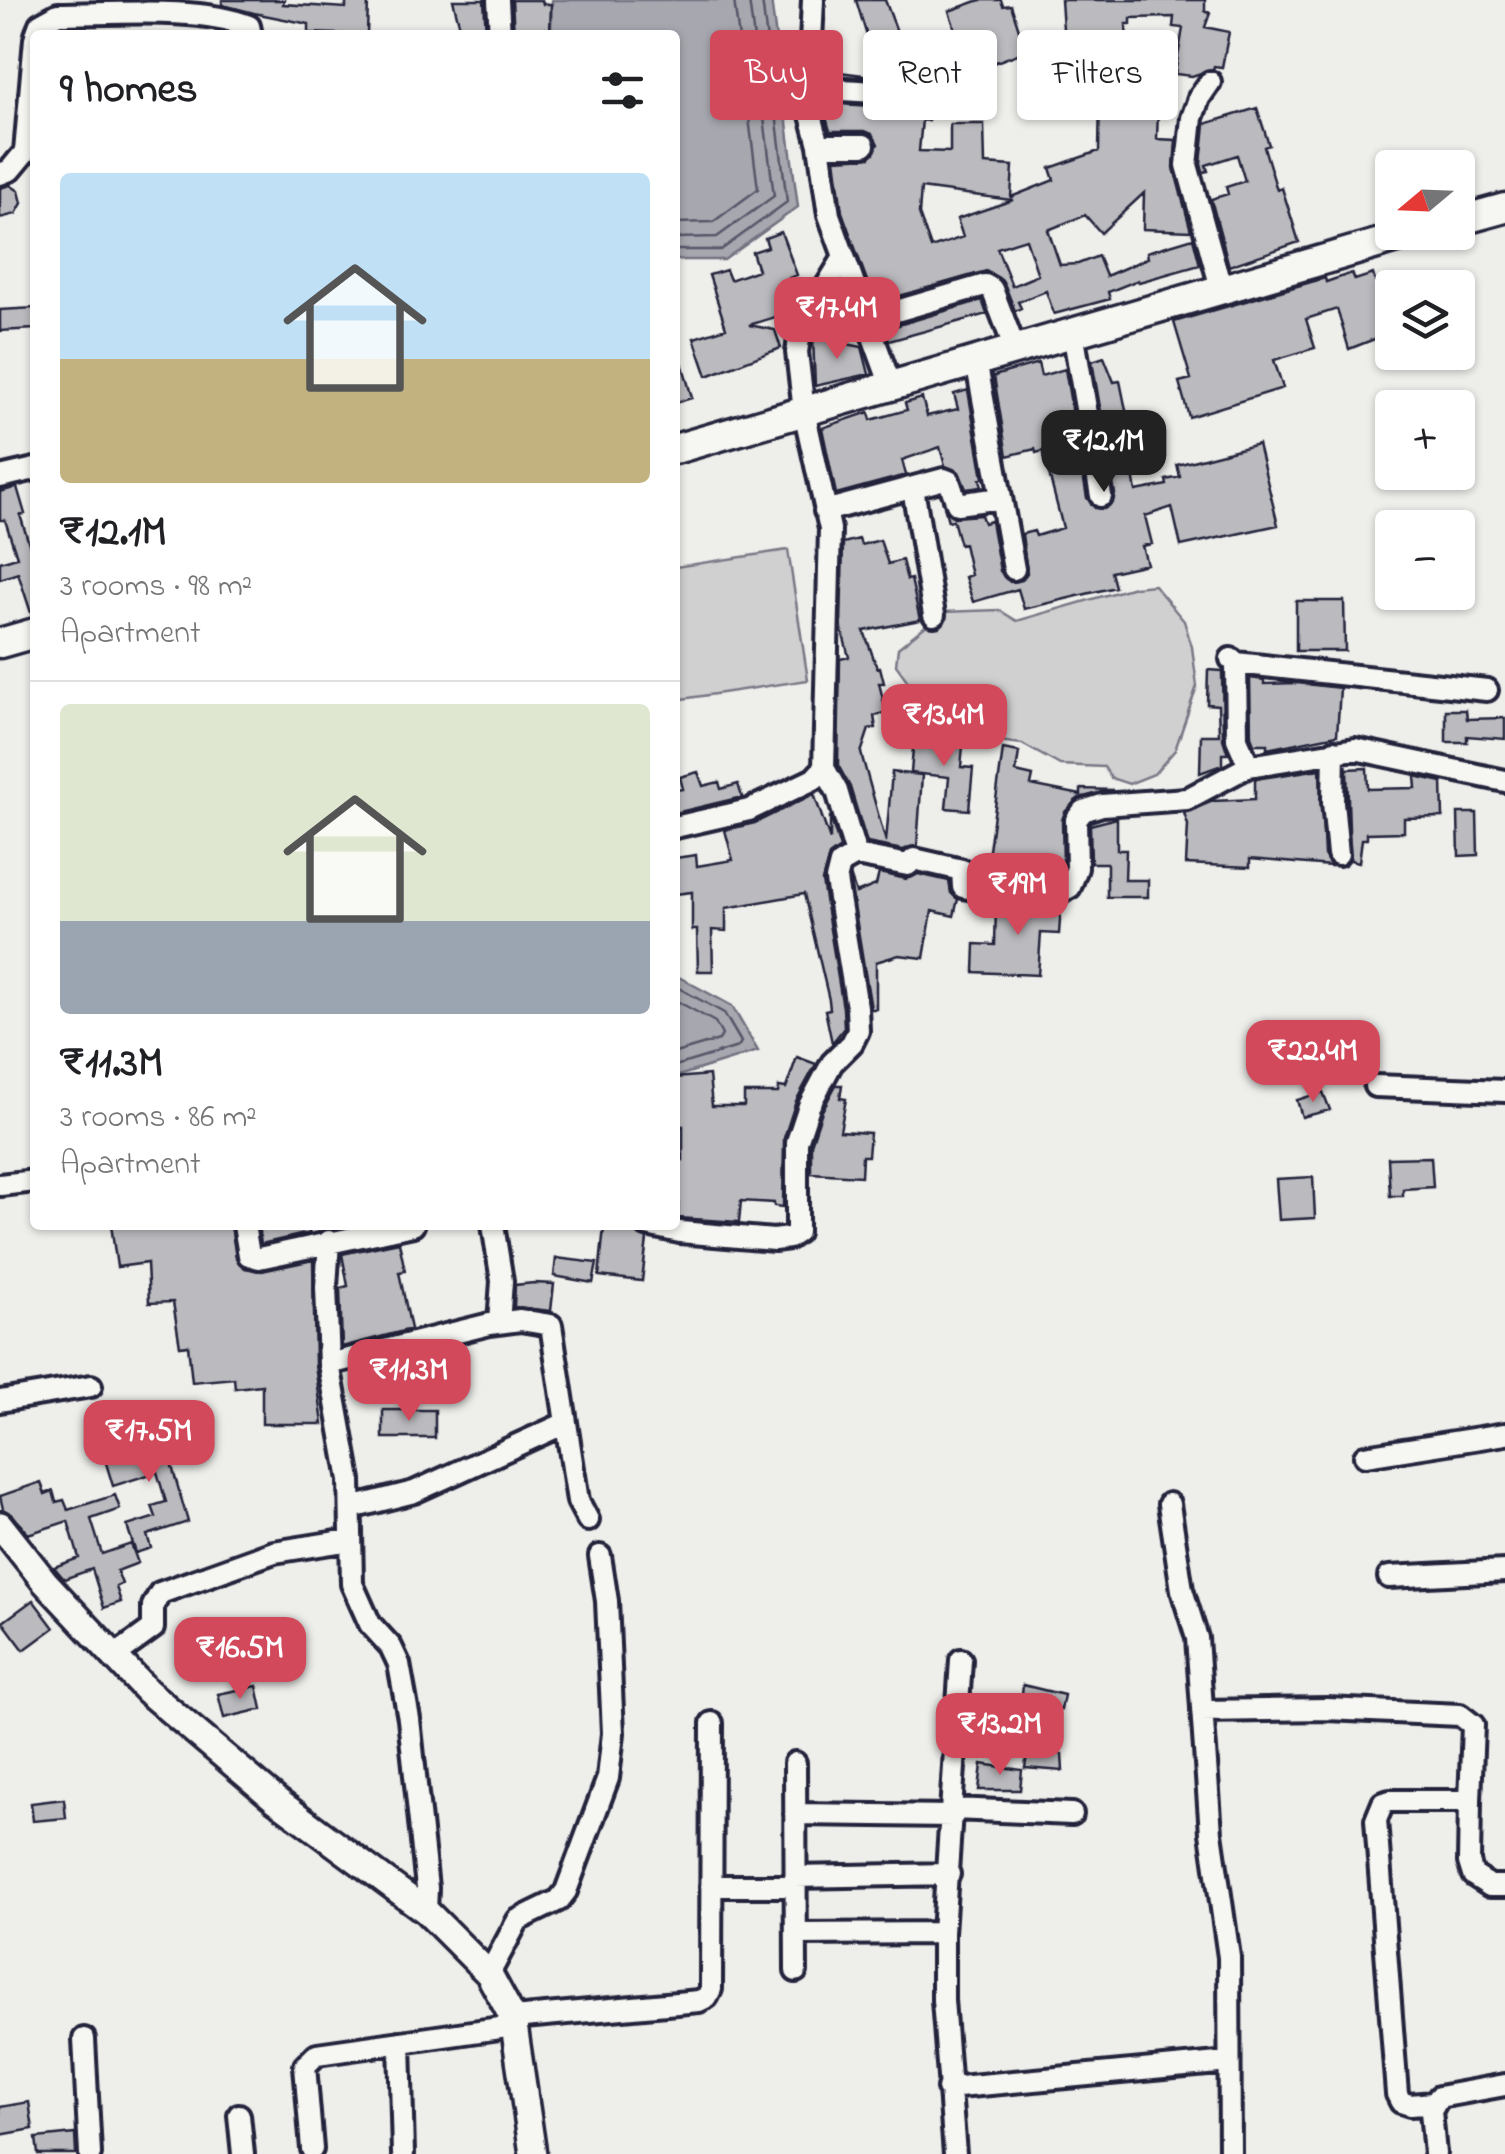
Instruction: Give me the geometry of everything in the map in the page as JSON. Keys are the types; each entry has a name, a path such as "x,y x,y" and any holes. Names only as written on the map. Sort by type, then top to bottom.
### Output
{"main road":[{"path":"1475,217 1505,208"},
{"path":"680,448 1375,244"},
{"path":"0,643 30,634"}],"street":[{"path":"498,0 500,30"},
{"path":"811,30 813,0"},
{"path":"38,30 40,24 58,14 202,16 241,23 250,30"},
{"path":"1210,82 1192,118 1187,165 1222,288"},
{"path":"0,174 10,170 25,152 30,94"},
{"path":"814,120 829,215 891,386"},
{"path":"819,145 864,145"},
{"path":"843,259 797,339 804,411 830,529 824,768 837,791 856,856"},
{"path":"869,319 985,285 992,289 1015,349"},
{"path":"1073,332 1100,496"},
{"path":"976,360 1014,569"},
{"path":"0,477 30,470"},
{"path":"825,511 944,479 950,480 957,504 1001,498"},
{"path":"913,488 934,616"},
{"path":"1249,766 1237,739 1233,661 1487,690"},
{"path":"671,1230 774,1240 790,1238 797,1232 797,1142 809,1106 832,1063 858,1031 836,880 840,864 856,856 908,864 914,859 962,870 963,888 989,892 1013,887 1063,891 1075,879 1076,820 1082,811 1102,804 1186,799 1249,766 1356,749 1505,781"},
{"path":"1334,752 1338,854"},
{"path":"680,826 749,810 814,779 824,768"},
{"path":"1374,1086 1505,1091"},
{"path":"0,1185 30,1182"},
{"path":"245,1230 249,1255 259,1258 387,1230"},
{"path":"494,1230 502,1281 499,1323"},
{"path":"330,1241 326,1287 329,1364 350,1480 352,1584 370,1624 396,1654 404,1686 428,1888 426,1911"},
{"path":"329,1364 499,1323 520,1320 551,1325 578,1501 588,1520"},
{"path":"0,1402 91,1386"},
{"path":"352,1508 414,1492 558,1426"},
{"path":"1364,1456 1505,1434"},
{"path":"1169,1504 1182,1590 1197,1638 1211,1832 1230,1957 1230,2154"},
{"path":"0,1525 46,1582 147,1690 276,1800 426,1911 489,1974 513,2022 534,2154"},
{"path":"113,1657 153,1628 153,1606 160,1594 274,1552 350,1540"},
{"path":"489,1974 518,1920 559,1900 566,1891 608,1778 613,1733 607,1601 600,1556"},
{"path":"1390,1577 1505,1571"},
{"path":"955,2154 948,2088 943,1932 961,1660"},
{"path":"1202,1711 1327,1709 1460,1715 1473,1725 1474,1734 1469,1862 1472,1875 1490,1886 1505,1886"},
{"path":"312,2149 305,2066 317,2054 513,2022 707,1997 712,1723"},
{"path":"795,1763 796,1971"},
{"path":"1470,1801 1383,1803 1376,1820 1397,2094 1401,2102 1410,2105 1505,2085"},
{"path":"795,1814 1072,1814"},
{"path":"711,1886 949,1874"},
{"path":"796,1934 943,1932"},
{"path":"84,2039 90,2154"},
{"path":"400,2042 404,2154"},
{"path":"948,2088 1229,2062"},
{"path":"1433,2103 1435,2154"},
{"path":"239,2115 244,2154"}],"shaded area":[{"path":"788,550 808,680 680,699 680,566"},
{"path":"1154,585 1184,621 1197,686 1175,750 1154,774 1129,784 1111,778 1104,767 1060,765 1022,744 953,735 930,723 896,665 898,648 943,612 999,610 1017,621 1134,587"}],"water":[{"path":"552,0 771,0 775,30 710,30 710,120 787,120 798,207 724,260 680,260 680,30 551,30"},
{"path":"680,978 732,1006 758,1051 680,1075"}],"building":[{"path":"222,0 284,0 283,4 346,8 346,0 368,0 367,30 309,30 309,24 222,5"},
{"path":"453,0 484,0 486,30 461,30"},
{"path":"512,0 542,0 543,4 551,4 550,30 514,30"},
{"path":"856,0 885,0 896,30 865,30"},
{"path":"980,0 1001,0 1003,6 1011,5 1019,30 1017,54 997,62 997,30 955,30 949,11"},
{"path":"1061,0 1205,0 1205,11 1210,13 1205,27 1229,32 1222,67 1214,66 1192,76 1178,74 1183,28 1173,27 1174,17 1131,18 1131,24 1126,24 1126,30 1063,30"},
{"path":"843,104 863,105 863,120 922,120 919,151 950,152 950,124 984,124 985,164 1013,166 1011,197 1054,180 1050,168 1099,151 1100,120 1158,120 1157,139 1176,140 1174,168 1191,231 1143,229 1144,193 1101,233 1085,215 1048,230 1060,265 1078,264 1098,256 1106,276 1148,258 1147,252 1193,238 1200,265 1138,280 1108,292 1110,299 1054,314 1046,291 1018,302 1021,308 1015,311 1004,283 986,271 875,303 842,212 835,159 870,157 878,144 865,131 830,131 827,120 843,120","holes":["921,188 1011,200 957,219 963,237 931,248 919,214","1026,239 1038,275 1012,286 997,248"]},
{"path":"1257,108 1277,190 1282,188 1299,242 1229,266 1211,199 1228,194 1226,187 1245,181 1237,155 1206,165 1208,171 1203,172 1205,124"},
{"path":"10,185 19,191 22,203 16,214 0,218 0,188"},
{"path":"781,232 797,275 789,278 798,305 795,311 749,325 775,330 781,348 707,376 694,338 726,328 709,275 726,270 730,280 758,270 752,252 768,247 765,238"},
{"path":"1352,273 1355,280 1373,274 1375,339 1349,349 1337,309 1306,319 1315,348 1274,360 1283,388 1189,417 1179,382 1191,379 1174,322 1325,278 1326,282"},
{"path":"982,300 987,314 889,341 885,329"},
{"path":"30,308 30,329 0,331 0,310"},
{"path":"813,337 862,347 869,374 815,386"},
{"path":"680,356 692,398 680,402"},
{"path":"1104,357 1114,382 1120,381 1128,420 1141,422 1144,462 1131,464 1136,491 1167,485 1166,480 1180,477 1177,465 1258,444 1278,525 1181,546 1172,507 1145,516 1152,544 1142,546 1147,564 1111,572 1115,587 1024,609 1018,589 973,602 965,577 971,575 964,544 960,545 953,520 948,521 945,510 954,517 981,515 984,523 991,521 1000,571 1010,582 1022,580 1027,573 1022,534 1034,531 1036,536 1063,528 1043,451 1036,453 1035,449 1007,456 994,376 1038,363 1041,376 1065,369 1087,498 1095,508 1104,509 1113,502 1115,494 1092,361"},
{"path":"968,390 982,487 966,489 959,472 945,466 940,447 902,460 906,475 836,494 822,428 869,412 871,420 907,410 905,403 922,398 927,416 958,409 954,394"},
{"path":"17,487 25,514 20,515 30,547 30,610 18,573 0,579 0,562 17,557 5,520 0,520 0,492"},
{"path":"859,539 861,545 880,540 888,564 902,560 907,580 911,579 920,620 864,631 877,668 880,667 884,683 879,683 886,712 874,716 876,728 869,729 861,753 886,842 892,772 922,775 917,846 903,850 867,843 850,787 838,765 840,659 849,657 841,627 843,543"},
{"path":"1296,601 1344,601 1345,651 1296,651"},
{"path":"1208,670 1222,671 1223,739 1228,754 1222,754 1222,765 1200,773 1201,735 1219,735 1218,705 1207,704"},
{"path":"1250,678 1264,680 1264,684 1340,688 1337,735 1267,749 1267,744 1254,744"},
{"path":"1446,710 1466,710 1467,719 1505,718 1505,739 1467,736 1467,742 1446,742"},
{"path":"914,736 963,746 961,767 973,768 969,810 946,808 949,777 911,773"},
{"path":"1003,749 1019,752 1016,772 1033,776 1031,785 1081,795 1081,789 1113,790 1079,798 1065,812 1063,865 1056,865 1055,875 976,876 976,871 986,872"},
{"path":"1367,768 1368,789 1416,788 1415,776 1442,782 1443,817 1404,818 1404,832 1367,833 1367,839 1362,839 1359,862 1350,860 1347,769"},
{"path":"1320,769 1324,855 1331,866 1250,859 1250,867 1186,864 1188,825 1184,813 1213,801 1255,799 1255,779"},
{"path":"698,772 703,786 719,782 721,789 738,784 742,797 680,812 683,789 680,777"},
{"path":"814,794 830,840 830,816 840,848 829,856 822,881 844,1028 832,1043 825,1010 830,1009 829,1000 804,894 726,908 726,931 712,930 713,971 698,971 692,892 680,893 680,857 696,855 697,866 733,860 725,830 755,823"},
{"path":"1458,813 1477,813 1478,855 1459,856"},
{"path":"1117,818 1117,850 1126,850 1125,880 1148,880 1148,897 1107,897 1107,863 1091,863 1090,825"},
{"path":"879,873 906,879 918,874 949,881 951,893 958,899 954,916 932,911 924,958 899,955 876,962 876,1009 871,1009 850,881 851,878 856,893 876,885"},
{"path":"1014,901 1061,905 1059,934 1041,933 1038,975 974,972 975,944 995,945 996,905"},
{"path":"797,1057 816,1064 796,1101 784,1138 783,1207 741,1201 739,1222 680,1218 683,1126 680,1126 680,1078 709,1075 712,1106 744,1106 744,1093 778,1093 779,1087 786,1088"},
{"path":"836,1085 842,1085 840,1098 846,1099 840,1131 870,1133 868,1156 862,1156 861,1176 811,1173 811,1144"},
{"path":"1323,1092 1330,1110 1302,1117 1297,1100"},
{"path":"1431,1157 1433,1187 1403,1189 1403,1196 1390,1196 1388,1158"},
{"path":"1313,1177 1315,1218 1279,1220 1276,1179"},
{"path":"112,1230 232,1230 236,1258 245,1268 262,1271 313,1260 315,1365 323,1424 262,1424 262,1385 235,1388 234,1378 192,1382 188,1345 180,1346 173,1302 149,1303 147,1263 117,1267"},
{"path":"259,1230 309,1230 309,1233 261,1244"},
{"path":"604,1230 635,1231 647,1239 642,1281 599,1276"},
{"path":"399,1242 405,1271 399,1272 411,1329 342,1347 340,1288 348,1286 342,1254"},
{"path":"556,1258 597,1263 593,1283 554,1276"},
{"path":"554,1284 551,1311 514,1307 515,1285"},
{"path":"383,1410 435,1410 435,1438 383,1438"},
{"path":"163,1435 188,1522 147,1535 151,1548 136,1553 127,1526 156,1517 152,1506 166,1502 157,1472 113,1486 103,1453"},
{"path":"41,1482 45,1494 53,1491 56,1502 64,1500 68,1510 115,1495 120,1509 91,1519 102,1554 131,1544 138,1563 117,1571 122,1584 116,1587 121,1602 104,1608 92,1569 64,1579 54,1567 79,1558 68,1521 28,1534 3,1509 0,1496"},
{"path":"33,1600 54,1628 24,1650 3,1622"},
{"path":"1023,1685 1064,1695 1061,1710 1021,1705"},
{"path":"257,1686 262,1709 224,1718 218,1694"},
{"path":"1030,1733 1051,1752 1062,1754 1063,1771 1025,1768"},
{"path":"982,1764 1022,1770 1020,1790 979,1790"},
{"path":"64,1799 66,1818 33,1821 31,1803"},
{"path":"29,2102 33,2129 0,2135 0,2107"},
{"path":"75,2134 76,2154 38,2154 36,2138"}]}
